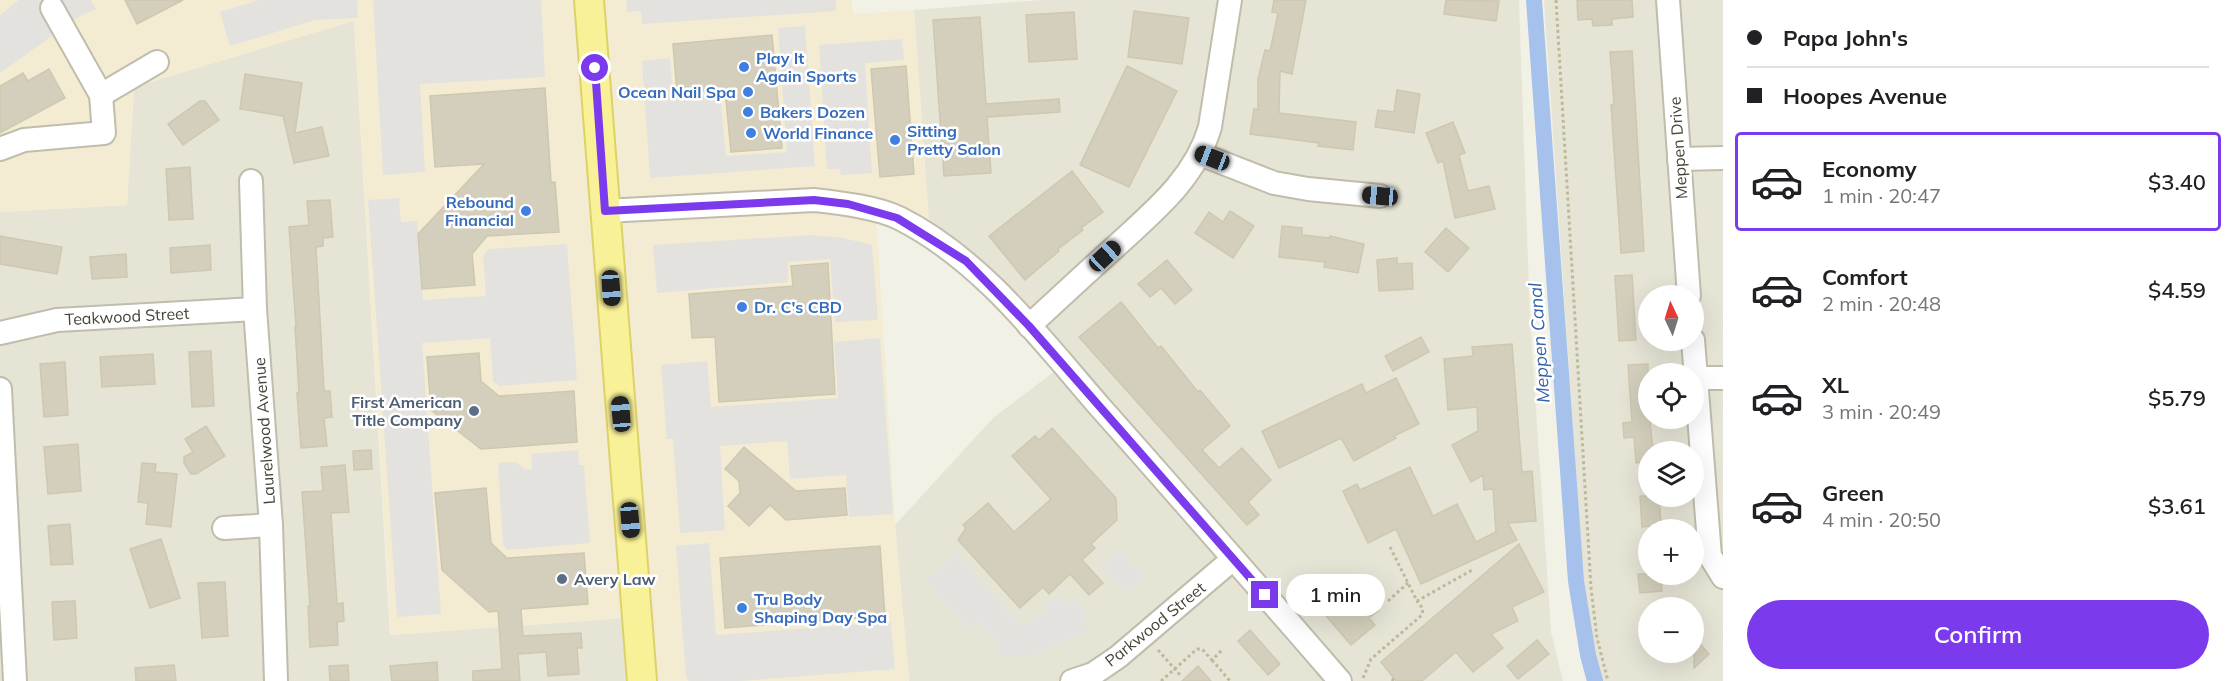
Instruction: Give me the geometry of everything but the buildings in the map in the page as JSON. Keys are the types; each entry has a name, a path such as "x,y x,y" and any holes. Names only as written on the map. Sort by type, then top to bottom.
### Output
{"main road":[{"path":"589,0 642,681"}],"street":[{"path":"1029,326 1168,198 1187,175 1200,154 1210,127 1230,0"},
{"name":"Meppen Drive","path":"1668,0 1688,285"},
{"path":"0,149 24,140 104,133 100,95 52,8"},
{"path":"100,95 157,62"},
{"path":"1200,154 1274,183 1308,189 1380,196"},
{"path":"1679,159 1723,158"},
{"name":"Laurelwood Avenue","path":"251,181 255,309 271,525 276,681"},
{"path":"605,211 814,200 854,206 897,218 944,246 966,261 1029,326 1340,681"},
{"name":"Teakwood Street","path":"0,333 57,320 255,309"},
{"path":"1704,378 1723,378"},
{"path":"0,389 4,544 15,681"},
{"path":"1700,429 1710,556 1723,577"},
{"path":"224,528 271,525"},
{"name":"Parkwood Street","path":"1072,681 1093,674 1118,657 1233,559"}],"path":[{"path":"1556,0 1592,588 1597,638 1608,681"},
{"path":"1363,678 1371,659 1422,615 1423,609 1390,548"},
{"path":"1417,601 1474,569"},
{"path":"1388,601 1408,583"},
{"path":"1161,681 1197,649 1202,649 1230,681"},
{"path":"1158,650 1180,675"},
{"path":"1212,660 1222,650"}],"shaded area":[{"path":"0,0 852,0 853,14 914,10 930,238 876,212 895,525 909,681 642,681 637,617 391,635 354,21 134,87 127,205 0,212"},
{"path":"19,0 91,0 96,9 80,16 0,73 0,15"},
{"path":"259,0 357,0 358,18 315,20 230,46 220,12"},
{"path":"373,0 541,0 545,77 420,84 425,172 383,175"},
{"path":"626,0 836,0 836,11 642,24 641,11 627,12"},
{"path":"1041,0 1519,0 1530,319 1551,632 1563,681 909,681 895,525 994,417 1063,365 930,238 914,10"},
{"path":"1544,0 1723,0 1723,681 1603,681 1595,655 1584,591"},
{"path":"354,20 390,635 637,617 642,681 0,681 0,212 127,205 134,87"},
{"path":"805,26 815,166 650,178 642,61 670,58 673,97 713,94 721,103 726,156 787,152 778,28"},
{"path":"902,39 904,60 865,63 872,173 841,175 840,169 827,169 819,45"},
{"path":"399,198 401,222 417,221 423,300 486,296 483,255 489,249 567,244 577,380 499,386 493,381 490,338 422,343 441,614 397,617 368,200"},
{"path":"813,235 843,238 872,245 878,320 835,322 830,259 788,262 788,282 657,293 653,245"},
{"path":"880,338 893,514 849,517 846,475 790,479 787,441 720,446 725,530 680,533 673,439 667,439 661,365 707,361 711,407 838,398 834,342"},
{"path":"578,450 579,465 584,465 590,543 507,550 503,545 498,463 516,462 525,469 532,469 531,454"},
{"path":"709,543 716,635 891,622 895,669 740,681 689,681 686,678 676,546"},
{"path":"1118,551 1143,575 1127,592 1102,569"},
{"path":"956,553 1021,625 1046,615 1042,604 1060,597 1064,605 1078,600 1090,631 1029,656 1000,657 999,645 978,622 969,630 925,580"}],"waterway":[{"name":"Meppen Canal","path":"1534,0 1576,581 1588,655 1595,681"}],"place":[{"name":"Play It Again Sports","path":"744,67"},
{"name":"Ocean Nail Spa","path":"748,92"},
{"name":"Bakers Dozen","path":"748,112"},
{"name":"World Finance","path":"751,133"},
{"name":"Sitting Pretty Salon","path":"895,140"},
{"name":"Rebound Financial","path":"526,211"},
{"name":"Dr. C's CBD","path":"742,307"},
{"name":"First American Title Company","path":"474,411"},
{"name":"Avery Law","path":"562,579"},
{"name":"Tru Body Shaping Day Spa","path":"742,608"}],"route":[{"path":"595,68 605,211 814,200 848,204 897,218 966,261 1029,326 1265,595"}]}
